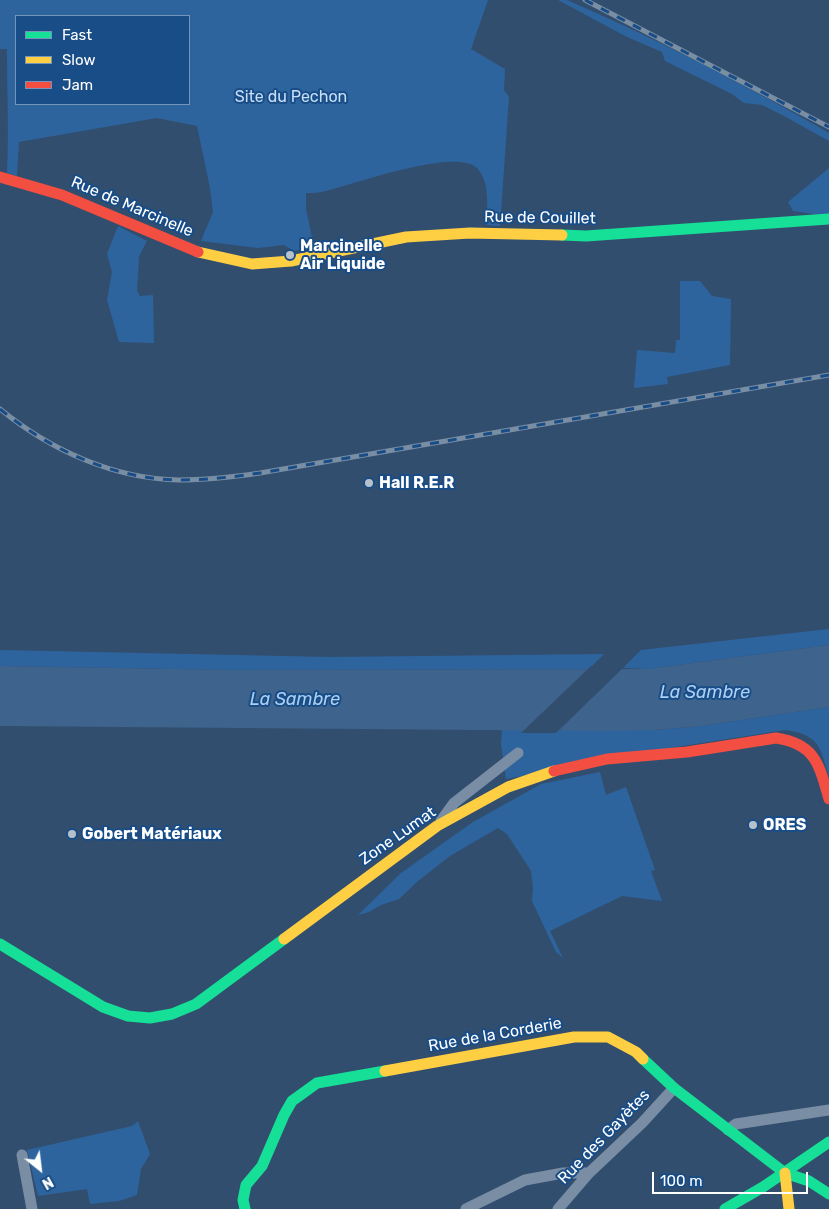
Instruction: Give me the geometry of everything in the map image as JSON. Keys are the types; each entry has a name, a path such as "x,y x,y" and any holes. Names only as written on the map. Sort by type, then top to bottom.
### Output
{"street":[{"name":"Rue de Marcinelle","path":"0,177 62,195 192,250 252,264"},
{"name":"Rue de Couillet","path":"252,264 291,261 406,237 470,233 586,236 829,219"},
{"name":"Zone Lumat","path":"0,944 103,1007 136,1019 158,1019 179,1013 196,1004 437,826 508,788 548,773 607,759 687,752 776,738 789,739 801,744 810,751 818,765 829,799"},
{"path":"437,826 454,803 518,754"},
{"name":"Rue de la Corderie","path":"245,1209 243,1200 246,1185 262,1166 292,1101 317,1084 574,1037 608,1037 636,1052 674,1088 784,1173 808,1181 829,1194"},
{"name":"Rue des Gayètes","path":"558,1209 589,1172 642,1123 674,1088"},
{"path":"728,1130 736,1124 829,1110"},
{"path":"725,1209 784,1173 829,1142"},
{"path":"22,1155 32,1209"},
{"path":"466,1209 524,1180 563,1173 589,1172"},
{"path":"784,1173 789,1209"}],"green space":[{"name":"Site du Pechon","path":"0,0 488,0 471,49 505,69 504,90 509,97 500,226 487,225 486,188 478,169 467,163 450,162 428,164 323,192 306,193 306,209 314,247 294,251 284,245 258,248 201,241 213,212 197,126 157,118 19,142 17,176 7,173 7,49 0,49"},
{"path":"558,0 567,0 667,46 829,133 829,141 762,105 744,103 732,94 665,61 662,52 627,37"},
{"path":"829,168 829,214 820,215 793,211 788,202"},
{"path":"118,226 147,241 139,256 137,291 140,296 153,295 154,343 119,342 107,300 112,272 107,254"},
{"path":"680,281 700,281 712,296 731,299 730,365 667,377 668,384 634,388 637,350 675,353 676,340 680,340"},
{"path":"829,629 829,645 648,669 623,668 641,650"},
{"path":"0,650 331,657 604,654 589,669 233,670 0,666"},
{"path":"829,707 829,777 817,744 805,735 785,730 676,747 506,779 501,744 502,730 656,730 701,726"},
{"path":"600,772 606,795 626,787 655,870 651,871 662,901 622,896 550,931 563,958 556,952 532,901 531,871 507,834 498,828 450,856 418,881 399,899 358,915 401,873 473,822 541,784"},
{"path":"138,1121 150,1154 141,1169 137,1195 119,1201 90,1204 87,1189 38,1196 27,1150 132,1126"}],"water":[{"name":"La Sambre","path":"829,645 829,707 701,726 656,730 601,731 0,726 0,666 233,670 648,669"}],"pier":[{"path":"591,666 625,666 556,733 521,733"}],"railway":[{"path":"585,0 829,127"},
{"path":"0,409 40,437 84,460 131,474 179,480 260,473 829,375"}],"traffic: fast":[{"path":"562,235 586,236 829,219"},
{"path":"0,944 103,1007 128,1016 150,1018 172,1014 196,1004 284,939"},
{"path":"643,1059 674,1088 785,1173 809,1181 829,1194"},
{"path":"245,1209 243,1200 246,1185 262,1166 292,1101 317,1083 385,1071"},
{"path":"725,1209 763,1187 829,1142"}],"traffic: slow":[{"path":"198,252 252,264 291,261 406,237 470,233 562,235"},
{"path":"284,939 437,826 508,787 554,771"},
{"path":"385,1071 574,1037 608,1037 636,1052 643,1059"},
{"path":"785,1173 789,1209"}],"traffic: jam":[{"path":"0,177 62,195 198,252"},
{"path":"554,771 607,759 687,752 776,738 800,745 808,751 818,766 829,799"}],"place":[{"name":"Marcinelle Air Liquide","path":"290,255"},
{"name":"Hall R.E.R","path":"369,483"},
{"name":"ORES","path":"753,825"},
{"name":"Gobert Matériaux","path":"72,834"}]}
